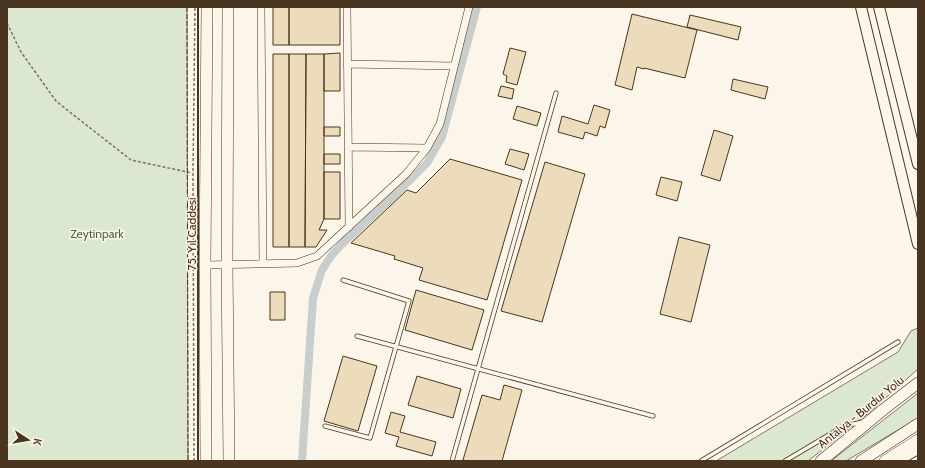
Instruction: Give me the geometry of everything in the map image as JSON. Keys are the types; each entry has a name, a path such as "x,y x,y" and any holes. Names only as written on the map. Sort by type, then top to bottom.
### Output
{"main road":[{"name":"75. Yıl Caddesi","path":"206,461 205,265 207,7"},
{"path":"228,7 227,264 229,461"},
{"path":"861,7 918,244"},
{"path":"879,7 918,164"},
{"path":"884,409 887,401 918,373"},
{"name":"Antalya - Burdur Yolu","path":"821,461 918,383"},
{"path":"861,461 918,424"},
{"path":"886,461 918,440"}],"street":[{"path":"261,7 263,263"},
{"path":"347,7 349,227"},
{"path":"205,265 297,263 317,256 406,174 427,148 440,124 469,7"},
{"path":"347,64 454,66"},
{"path":"348,146 427,148"},
{"path":"899,461 918,450"}],"lane":[{"path":"452,461 556,93"},
{"path":"325,426 370,438 409,301 343,280"},
{"path":"357,336 654,416"},
{"path":"701,461 898,342"},
{"path":"785,461 844,426 872,419"}],"path":[{"path":"194,461 193,173 195,7"},
{"path":"7,23 21,52 56,101 131,160 193,173"}],"green space":[{"name":"Zeytinpark","path":"7,7 187,7 188,461 7,461"},
{"path":"918,328 918,369 871,411 808,461 716,461 898,352 911,331"},
{"path":"918,393 918,418 846,461 831,461"}],"building":[{"path":"273,7 289,7 289,45 273,45"},
{"path":"289,7 340,7 340,45 289,45"},
{"path":"632,14 697,30 685,78 637,67 632,90 615,85"},
{"path":"690,15 741,27 738,40 687,27"},
{"path":"510,48 526,52 517,85 506,82 507,76 503,74"},
{"path":"340,53 340,91 324,91 324,54"},
{"path":"273,54 289,54 289,247 273,247"},
{"path":"289,54 306,54 305,247 289,247"},
{"path":"306,54 324,54 324,219 319,230 327,230 316,247 305,247"},
{"path":"733,79 768,87 765,99 731,90"},
{"path":"501,86 514,89 512,99 498,96"},
{"path":"594,105 610,110 605,128 600,126 597,136 585,132 583,139 558,132 562,116 588,124"},
{"path":"517,106 541,113 537,126 513,119"},
{"path":"324,127 340,127 340,136 324,136"},
{"path":"714,130 733,136 720,181 701,175"},
{"path":"510,149 529,154 524,170 505,164"},
{"path":"324,154 340,154 340,164 324,164"},
{"path":"450,159 522,180 487,300 419,280 423,268 394,259 395,256 351,243 407,190 416,193"},
{"path":"545,162 585,174 542,322 501,311"},
{"path":"324,172 340,172 340,219 324,219"},
{"path":"661,177 682,182 677,201 656,195"},
{"path":"679,237 710,245 691,322 660,314"},
{"path":"416,290 484,310 472,350 405,330"},
{"path":"270,292 285,292 285,320 270,320"},
{"path":"343,356 377,366 358,431 324,421"},
{"path":"417,376 461,389 453,418 408,405"},
{"path":"504,385 522,390 502,461 463,460 482,395 500,400"},
{"path":"391,412 405,416 400,432 436,442 432,456 396,446 399,437 385,433"}],"waterway":[{"path":"302,461 313,298 322,270 331,256 342,244 427,163 442,137 477,7"}],"fence":[{"path":"187,7 188,461"}],"wall":[{"path":"198,7 198,461"}]}
